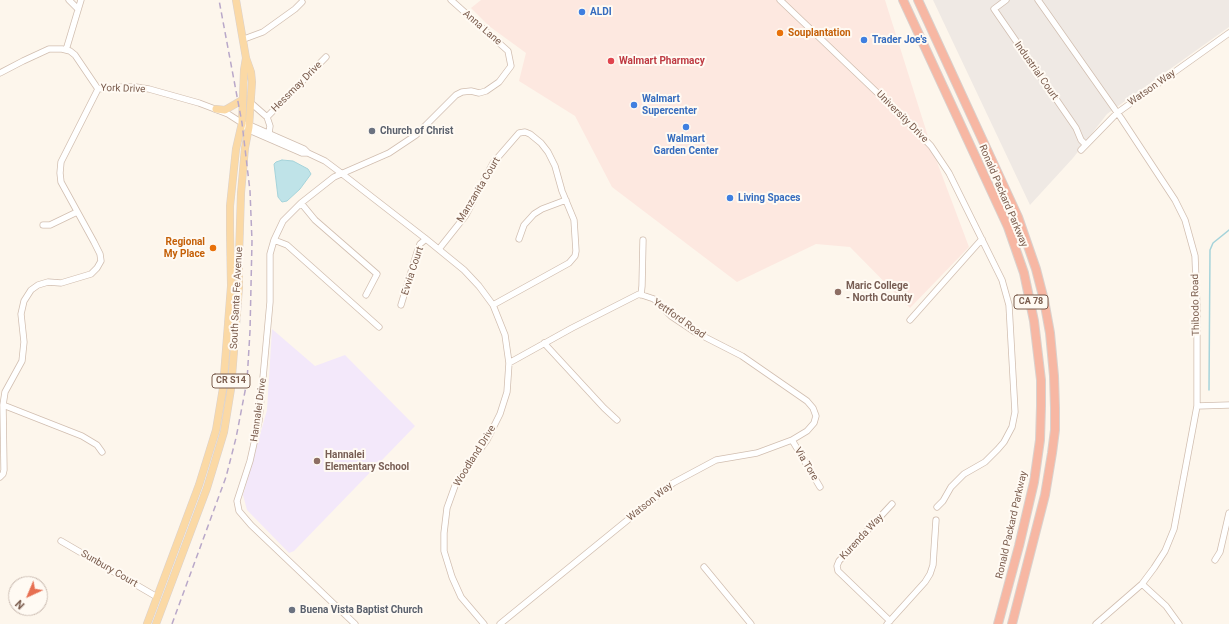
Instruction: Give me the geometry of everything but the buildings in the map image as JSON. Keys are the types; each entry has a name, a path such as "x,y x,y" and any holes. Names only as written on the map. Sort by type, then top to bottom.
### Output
{"highway":[{"name":"Ronald Packard Parkway","path":"903,0 1008,227 1024,273 1034,321 1041,380 1040,440 1032,490 998,624"},
{"name":"Ronald Packard Parkway","path":"918,0 1018,217 1036,269 1050,332 1055,408 1049,474 1036,532 1012,624"}],"main road":[{"name":"South Santa Fe Avenue","path":"147,624 199,485 216,430 223,388 231,286 230,206 236,149 242,123 242,100 246,58 244,39 236,0"},
{"name":"South Santa Fe Avenue","path":"156,624 207,488 224,432 231,389 239,286 239,237 245,148 251,103 252,72 246,58"},
{"path":"216,109 225,110 242,100"},
{"path":"239,237 234,214 242,123"}],"street":[{"path":"69,0 78,9"},
{"path":"0,73 49,49 66,50 81,0"},
{"name":"Anna Lane","path":"341,173 389,153 416,135 456,95 462,92 471,91 479,93 486,91 499,82 511,66 508,51 451,0"},
{"name":"University Drive","path":"780,0 909,123 930,146 949,173 1002,280 1009,305 1015,412 1012,427 1004,442 998,449 985,462 964,474 951,487 938,507"},
{"name":"Industrial Court","path":"1006,0 994,9 1076,128 1081,140 1086,145"},
{"name":"Thibodo Road","path":"1038,0 1162,178 1186,220 1195,256 1197,306 1197,406 1174,530 1165,551 1142,584 1096,624"},
{"path":"244,39 264,32 302,2"},
{"name":"Watson Way","path":"1081,150 1117,113 1229,33"},
{"name":"York Drive","path":"66,50 75,56 98,89 123,86 149,89 216,109 228,114 242,123"},
{"name":"Hessmay Drive","path":"267,117 326,57"},
{"path":"0,477 4,470 2,405 5,392 22,361 24,342 21,309 30,292 38,285 48,282 61,283 91,274 98,268 101,261 100,254 61,182 60,173 62,162 98,89"},
{"name":"Hessmay Drive","path":"251,103 267,117 270,126 269,133"},
{"name":"Woodland Drive","path":"242,123 302,153 308,153"},
{"name":"Woodland Drive","path":"249,127 269,133 304,149 308,153 325,161 464,270 480,286 493,305 505,335 509,363 507,392 500,414 488,440 456,483 447,508 444,533 444,551 452,577 461,597 484,624"},
{"name":"Manzanita Court","path":"439,249 466,215 493,164 519,133 525,132 530,134 541,143 548,152 555,166 562,191 574,220 575,256 569,263 493,305"},
{"name":"Hannalei Drive","path":"341,173 301,203 283,221 274,240 270,254 270,302 259,421 250,462 237,501 239,511 251,525 355,624"},
{"path":"519,239 524,225 534,214 542,209 566,200"},
{"path":"301,203 315,220 377,274 366,295"},
{"path":"43,225 50,225 77,212"},
{"path":"910,320 982,238"},
{"name":"Evvia Court","path":"401,305 418,249 420,244 426,239"},
{"path":"274,240 287,245 379,327"},
{"path":"641,295 643,240"},
{"name":"Yettford Road","path":"509,363 544,343 639,294 654,299 671,316 701,336 742,356 807,402 813,408 816,416"},
{"path":"544,343 617,420"},
{"path":"2,405 82,436 97,445 102,452"},
{"path":"1197,406 1229,405"},
{"name":"Watson Way","path":"500,624 673,483 716,460 758,453 792,440 807,431 814,423 816,416"},
{"name":"Via Tore","path":"792,440 820,487"},
{"name":"Kurenda Way","path":"888,623 838,571 837,566 839,561 892,504"},
{"path":"1215,560 1220,552 1229,513"},
{"path":"888,623 925,582 930,574 934,565 936,520"},
{"name":"Sunbury Court","path":"61,540 157,597"},
{"path":"704,567 751,624"},
{"path":"1142,584 1166,606 1179,624"}],"shaded area":[{"path":"481,0 885,0 931,146 969,247 910,308 850,247 816,244 737,282 612,187 575,116 519,81 526,53 489,26 471,8"},
{"path":"933,0 1229,0 1229,27 1107,114 1073,158 1030,205"},
{"name":"Hannalei Elementary School","path":"272,329 315,366 345,355 415,426 294,551 289,553 247,510 243,495 267,410"}],"water":[{"path":"282,160 293,161 308,169 311,174 300,189 287,201 282,202 278,197 274,164"}],"waterway":[{"path":"1209,390 1210,250 1213,243 1229,230"}],"railway":[{"path":"172,624 226,477 236,438 247,381 250,331 252,241 250,191 242,123 219,0"}],"place":[{"name":"ALDI","path":"582,12"},
{"name":"Souplantation","path":"780,33"},
{"name":"Trader Joe's","path":"864,40"},
{"name":"Walmart Pharmacy","path":"611,61"},
{"name":"Walmart Supercenter","path":"634,105"},
{"name":"Walmart Garden Center","path":"686,127"},
{"name":"Church of Christ","path":"372,131"},
{"name":"Living Spaces","path":"730,198"},
{"name":"Regional My Place","path":"213,248"},
{"name":"Maric College - North County","path":"838,292"},
{"name":"Hannalei Elementary School","path":"317,461"},
{"name":"Buena Vista Baptist Church","path":"292,610"}]}
